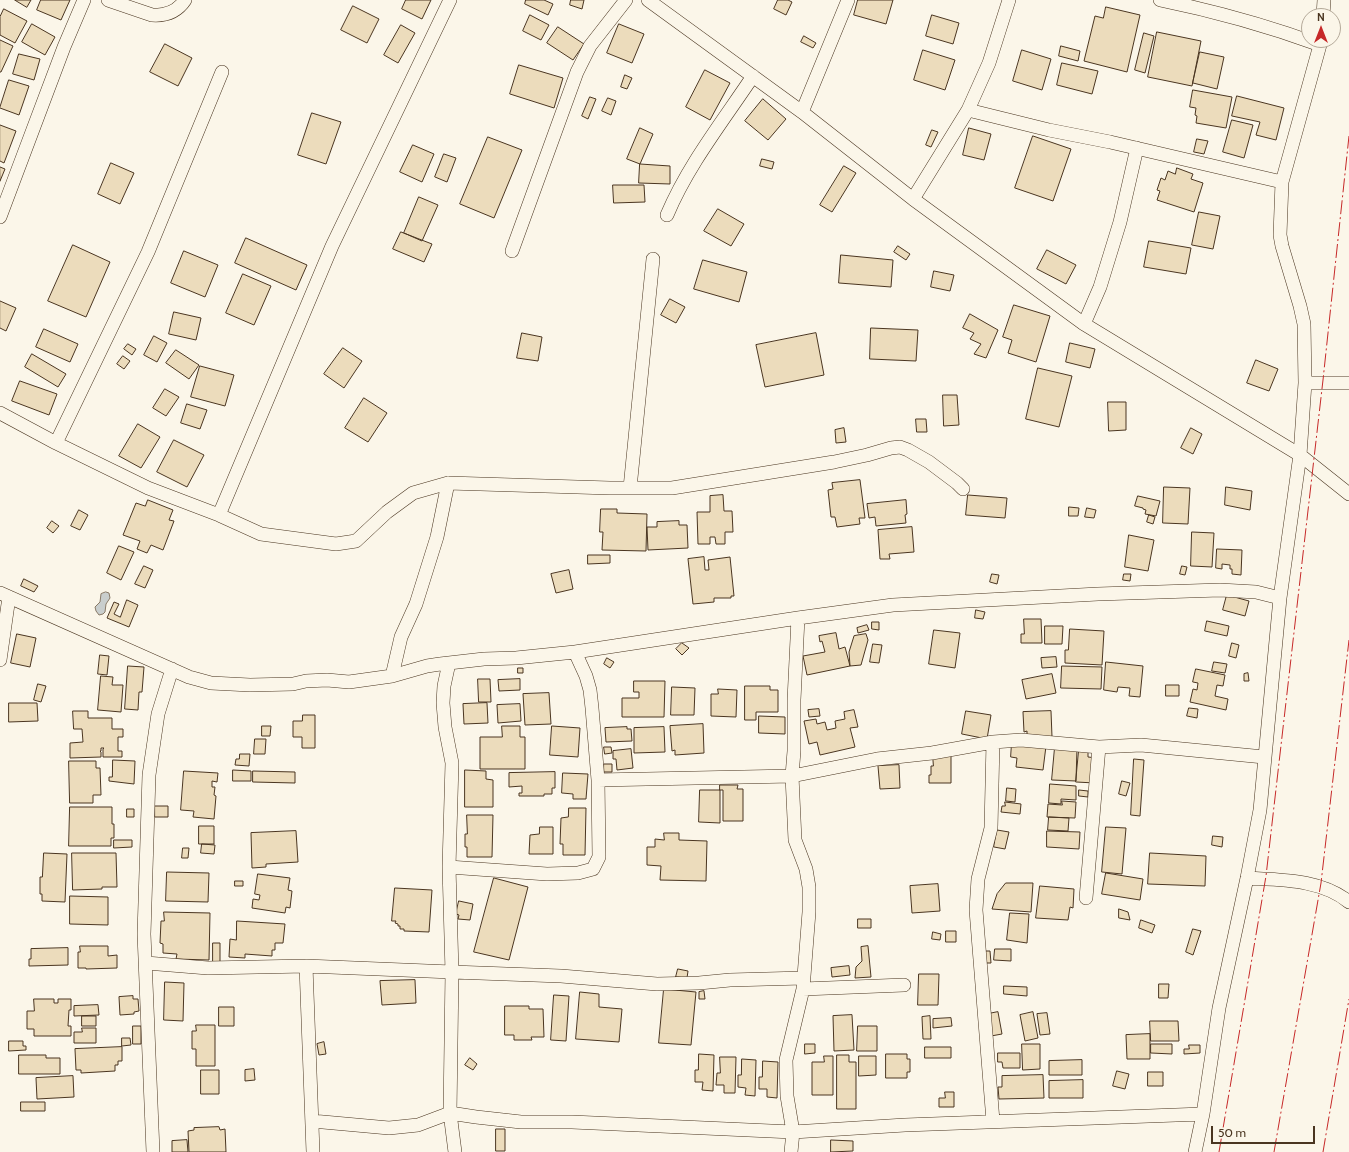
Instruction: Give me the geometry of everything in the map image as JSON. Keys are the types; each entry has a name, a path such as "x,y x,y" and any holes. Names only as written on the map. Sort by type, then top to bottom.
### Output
{"street":[{"path":"0,217 64,47 84,0"},
{"path":"108,0 152,15 159,15 176,10 185,0"},
{"path":"219,515 332,246 450,0"},
{"path":"512,250 577,72 590,46 626,0"},
{"path":"648,0 802,112 913,199 1084,324 1300,455 1349,494"},
{"path":"802,112 848,0"},
{"path":"913,199 968,110 989,63 1009,0"},
{"path":"1160,0 1191,6 1301,37"},
{"path":"1195,1152 1203,1114 1219,1008 1260,810 1280,598 1300,455 1305,383 1304,335 1302,316 1280,235 1282,182 1318,48"},
{"path":"56,443 148,252 222,72"},
{"path":"666,215 687,174 753,76"},
{"path":"968,110 1049,130 1137,148 1282,182"},
{"path":"1084,324 1100,287 1120,222 1137,148"},
{"path":"630,488 653,259"},
{"path":"1305,383 1349,383"},
{"path":"0,413 56,443 148,488 219,515 261,534 336,544 356,542 387,512 413,493 448,483 520,486 672,488 834,462 900,447 929,462 963,489"},
{"path":"392,676 400,637 416,604 437,537 448,483"},
{"path":"0,660 5,595 189,677 212,683 250,685 293,684 306,681 327,680 348,682 392,676 427,666 484,659 516,658 574,652 892,605 1098,594 1220,590 1256,592 1280,598"},
{"path":"791,1152 793,1132 787,1096 786,1060 803,984 809,912 809,887 806,869 795,840 792,776 798,618"},
{"path":"449,867 547,874 578,873 594,869 599,857 598,780 590,690 586,676 574,652"},
{"path":"449,663 444,686 443,702 445,726 452,764 449,867 452,972 450,1112 455,1152"},
{"path":"153,1152 144,934 149,775 158,714 172,669"},
{"path":"598,780 792,776 877,759 932,753 993,742 1021,740 1099,747 1141,745 1264,756"},
{"path":"993,742 991,828 978,879 976,910 993,1121"},
{"path":"1086,898 1099,747"},
{"path":"1247,878 1308,883 1333,891 1349,902"},
{"path":"146,963 208,968 306,966 561,976 657,984 699,983 730,980 803,984 904,985"},
{"path":"306,966 313,1152"},
{"path":"312,1121 389,1128 418,1125 450,1112 476,1117 521,1122 572,1122 793,1132 905,1124 1203,1114"}],"shaded area":[{"path":"106,592 109,593 110,598 106,604 105,612 99,615 95,607 100,602 101,594"}],"building":[{"path":"15,0 31,0 27,7"},
{"path":"41,0 70,0 61,20 37,10"},
{"path":"406,0 431,0 422,19 402,9"},
{"path":"526,0 544,0 553,4 548,15 525,4"},
{"path":"571,0 584,0 582,9 570,5"},
{"path":"778,0 788,0 792,2 786,15 774,9"},
{"path":"858,0 893,0 886,24 854,15"},
{"path":"353,6 379,19 367,43 341,30"},
{"path":"1106,7 1140,15 1127,72 1084,61 1095,16 1103,18"},
{"path":"4,9 27,21 15,43 0,35 0,17"},
{"path":"530,15 549,25 541,40 523,31"},
{"path":"932,15 959,23 953,44 926,36"},
{"path":"32,24 55,37 45,55 22,42"},
{"path":"619,24 644,34 632,63 607,53"},
{"path":"401,25 415,33 398,63 384,55"},
{"path":"558,27 584,44 573,60 547,43"},
{"path":"1157,32 1201,41 1192,86 1148,77"},
{"path":"1144,33 1154,36 1145,73 1135,70"},
{"path":"804,36 816,43 813,48 801,42"},
{"path":"0,40 13,46 1,72 0,72"},
{"path":"165,44 192,58 178,86 150,72"},
{"path":"1061,46 1080,51 1078,61 1059,56"},
{"path":"923,50 955,60 945,90 914,80"},
{"path":"1022,50 1051,59 1042,90 1013,81"},
{"path":"1200,52 1224,57 1217,89 1193,83"},
{"path":"19,54 40,59 34,80 13,74"},
{"path":"1062,63 1098,71 1092,94 1057,85"},
{"path":"519,65 563,78 554,108 510,94"},
{"path":"705,70 730,83 710,120 686,107"},
{"path":"625,75 632,78 627,89 621,87"},
{"path":"9,80 29,86 19,115 0,108"},
{"path":"1193,90 1232,97 1226,128 1196,123 1196,108 1190,107"},
{"path":"1237,96 1284,108 1276,140 1256,135 1260,122 1232,116"},
{"path":"590,97 596,99 588,119 582,116"},
{"path":"608,98 616,101 611,115 602,111"},
{"path":"763,99 786,119 768,140 745,121"},
{"path":"312,113 341,122 326,164 298,155"},
{"path":"1232,120 1253,125 1244,158 1223,152"},
{"path":"0,125 16,131 4,163 0,161"},
{"path":"640,128 653,134 640,164 627,159"},
{"path":"969,128 991,134 984,160 963,155"},
{"path":"932,130 938,132 931,147 926,145"},
{"path":"1033,136 1071,149 1053,201 1015,188"},
{"path":"488,137 522,150 494,218 460,204"},
{"path":"1197,139 1208,141 1204,154 1194,152"},
{"path":"413,145 434,154 422,182 400,172"},
{"path":"444,154 456,158 447,182 435,177"},
{"path":"762,159 774,162 772,169 760,166"},
{"path":"111,163 134,173 120,204 98,194"},
{"path":"640,164 670,166 670,184 639,183"},
{"path":"844,166 856,173 832,212 820,205"},
{"path":"0,167 5,169 0,181"},
{"path":"1177,168 1193,174 1191,179 1203,183 1194,212 1157,200 1160,191 1157,190 1161,178 1165,180 1168,171 1175,174"},
{"path":"613,185 644,185 645,202 614,203"},
{"path":"419,197 438,205 422,241 404,233"},
{"path":"718,209 744,224 731,246 704,231"},
{"path":"1199,212 1220,216 1213,249 1192,245"},
{"path":"401,232 432,244 424,262 393,249"},
{"path":"246,238 307,265 296,290 235,263"},
{"path":"1149,241 1191,248 1186,274 1144,267"},
{"path":"73,245 110,262 86,317 48,301"},
{"path":"898,246 910,254 906,260 894,252"},
{"path":"1047,250 1076,265 1066,284 1037,269"},
{"path":"184,251 218,265 205,297 171,283"},
{"path":"841,255 893,260 891,287 839,283"},
{"path":"703,260 747,272 739,302 694,289"},
{"path":"934,271 954,275 950,291 931,287"},
{"path":"243,274 271,286 254,325 226,313"},
{"path":"670,299 685,307 676,323 661,315"},
{"path":"0,301 16,308 6,331 0,328"},
{"path":"1014,305 1050,316 1036,362 1008,353 1012,340 1003,337"},
{"path":"174,312 201,318 196,340 169,334"},
{"path":"970,314 998,330 986,358 974,354 981,344 970,339 974,333 963,328"},
{"path":"871,328 918,330 916,361 870,359"},
{"path":"44,329 78,344 70,362 36,347"},
{"path":"522,333 542,337 538,361 517,358"},
{"path":"816,333 824,375 765,387 756,345"},
{"path":"154,336 167,343 157,362 144,355"},
{"path":"1070,343 1095,349 1090,368 1066,362"},
{"path":"128,344 136,349 132,355 124,349"},
{"path":"343,348 362,361 344,388 324,374"},
{"path":"176,350 199,365 189,379 166,363"},
{"path":"32,354 66,374 58,387 25,367"},
{"path":"123,356 130,361 124,369 117,364"},
{"path":"1256,360 1278,369 1269,391 1247,383"},
{"path":"200,366 234,375 225,406 191,397"},
{"path":"1038,368 1072,376 1059,427 1026,419"},
{"path":"20,381 57,394 49,415 12,401"},
{"path":"165,389 179,397 166,416 153,408"},
{"path":"943,395 957,395 959,425 944,426"},
{"path":"364,398 387,413 368,442 345,428"},
{"path":"1108,402 1126,402 1126,430 1109,431"},
{"path":"187,404 207,410 200,429 181,423"},
{"path":"916,419 926,419 927,432 917,432"},
{"path":"138,424 160,437 141,468 119,456"},
{"path":"844,428 846,442 836,443 835,430"},
{"path":"1191,428 1202,434 1193,454 1181,448"},
{"path":"174,440 204,455 187,487 157,472"},
{"path":"860,480 865,518 859,518 860,524 837,527 835,517 831,517 828,490 833,489 832,483"},
{"path":"1164,487 1190,488 1188,524 1163,523"},
{"path":"1226,487 1252,491 1250,510 1225,505"},
{"path":"723,495 724,511 732,511 733,532 725,532 725,544 716,544 715,537 710,537 710,544 698,544 697,512 710,512 710,496"},
{"path":"968,495 1007,498 1005,518 966,515"},
{"path":"1138,496 1160,501 1156,516 1145,514 1146,510 1135,506"},
{"path":"148,500 173,510 169,520 174,521 163,550 151,545 147,553 137,549 140,541 123,535 136,503 145,506"},
{"path":"906,500 906,523 876,526 875,517 869,518 867,504"},
{"path":"1069,507 1079,508 1078,516 1069,516"},
{"path":"1087,508 1096,510 1094,518 1085,517"},
{"path":"601,509 617,509 617,513 647,514 646,551 602,550 603,532 600,532"},
{"path":"79,510 88,515 80,530 71,526"},
{"path":"1149,515 1155,517 1153,524 1147,522"},
{"path":"52,521 59,526 53,533 47,528"},
{"path":"679,521 679,525 687,525 688,548 648,550 647,527 657,527 657,522"},
{"path":"912,527 914,552 889,554 890,559 880,559 878,530"},
{"path":"1192,532 1214,533 1212,567 1191,566"},
{"path":"1129,535 1154,540 1148,571 1125,567"},
{"path":"119,546 134,552 121,580 107,573"},
{"path":"1217,549 1242,550 1241,575 1232,574 1230,565 1222,564 1222,569 1216,568"},
{"path":"588,555 610,555 610,563 588,564"},
{"path":"704,557 705,570 709,570 708,560 730,557 734,596 731,596 731,598 714,598 714,602 693,604 688,559"},
{"path":"144,566 153,570 145,588 135,584"},
{"path":"1182,566 1187,567 1185,575 1180,574"},
{"path":"569,570 573,589 556,593 551,574"},
{"path":"992,574 999,575 997,584 990,582"},
{"path":"1124,574 1131,574 1130,581 1123,580"},
{"path":"24,579 38,586 34,592 21,586"},
{"path":"1227,595 1249,601 1245,616 1223,610"},
{"path":"127,600 138,605 129,627 107,618 114,602 119,604 114,614 120,617"},
{"path":"976,610 985,612 983,619 975,618"},
{"path":"1024,619 1041,619 1042,643 1021,643 1021,634 1024,634"},
{"path":"1207,621 1229,626 1227,636 1205,631"},
{"path":"872,622 879,622 879,630 872,629"},
{"path":"867,625 869,630 858,633 857,628"},
{"path":"1045,626 1063,626 1062,644 1045,644"},
{"path":"1070,629 1104,631 1102,665 1065,663 1065,650 1068,650"},
{"path":"934,630 960,633 955,668 929,664"},
{"path":"836,633 839,649 845,647 850,666 807,675 803,656 825,652 819,636"},
{"path":"17,634 36,638 30,667 11,663"},
{"path":"866,634 868,640 861,665 850,666 849,652 854,636"},
{"path":"682,643 689,648 682,655 676,649"},
{"path":"1232,643 1239,645 1236,658 1229,656"},
{"path":"873,644 882,645 879,663 870,662"},
{"path":"100,655 109,656 107,675 98,674"},
{"path":"1056,657 1057,667 1042,668 1041,658"},
{"path":"607,658 614,662 610,668 604,664"},
{"path":"1106,662 1143,666 1140,697 1129,696 1130,688 1118,687 1117,692 1104,690"},
{"path":"1214,662 1227,664 1225,673 1212,671"},
{"path":"128,666 144,667 142,692 139,692 138,710 125,709"},
{"path":"1062,666 1102,667 1101,689 1061,688"},
{"path":"518,668 523,668 523,673 518,673"},
{"path":"1196,669 1225,675 1223,686 1217,685 1215,696 1228,699 1226,710 1190,702 1193,689 1197,690 1198,683 1193,682"},
{"path":"1248,673 1249,681 1244,681 1244,674"},
{"path":"1052,674 1056,693 1026,699 1022,680"},
{"path":"101,676 113,677 112,685 123,685 121,712 98,710"},
{"path":"478,679 490,679 491,702 479,702"},
{"path":"520,679 520,690 499,691 498,680"},
{"path":"634,681 665,681 664,717 622,717 622,698 639,698 639,692 634,692"},
{"path":"38,684 46,686 41,702 34,700"},
{"path":"1166,685 1179,685 1179,696 1166,696"},
{"path":"745,686 770,686 770,690 778,690 778,712 756,712 756,720 745,720"},
{"path":"672,687 695,688 694,715 671,715"},
{"path":"718,689 737,690 736,717 711,716 711,694 718,694"},
{"path":"549,693 551,724 525,725 523,694"},
{"path":"9,703 37,703 38,721 9,722"},
{"path":"487,703 488,723 464,724 463,704"},
{"path":"520,704 521,721 498,723 497,705"},
{"path":"1189,708 1198,709 1197,718 1187,716"},
{"path":"819,709 820,716 809,717 808,710"},
{"path":"854,710 858,727 850,728 855,747 820,755 817,742 809,744 804,721 816,719 817,724 825,722 827,730 836,728 835,721 845,719 844,712"},
{"path":"73,711 88,711 88,718 112,718 112,729 123,729 123,737 118,737 118,751 122,751 122,757 103,757 104,748 101,748 101,757 70,758 70,743 83,742 82,729 74,729"},
{"path":"966,711 991,715 987,739 962,734"},
{"path":"1051,711 1052,737 1027,738 1027,731 1024,732 1023,712"},
{"path":"303,715 315,715 315,748 302,748 302,737 293,737 293,721 302,721"},
{"path":"759,716 785,717 785,734 759,733"},
{"path":"703,724 704,753 675,755 675,750 672,751 670,726"},
{"path":"262,726 271,726 270,736 262,736"},
{"path":"502,726 520,726 520,737 525,737 525,769 480,769 480,737 502,737"},
{"path":"552,726 580,728 578,757 550,755"},
{"path":"627,727 627,729 631,729 632,741 606,742 605,728"},
{"path":"664,727 665,752 634,753 634,728"},
{"path":"255,739 266,739 265,754 254,754"},
{"path":"1012,742 1046,746 1043,770 1016,767 1017,758 1011,757"},
{"path":"604,747 611,747 612,753 605,754"},
{"path":"1055,747 1077,748 1076,781 1052,780"},
{"path":"631,749 633,768 617,770 616,759 613,759 613,751"},
{"path":"1079,750 1088,751 1088,757 1097,758 1095,783 1076,782"},
{"path":"240,754 250,754 249,766 235,765 236,759 239,759"},
{"path":"933,755 951,755 951,783 929,783 931,766 933,766"},
{"path":"1134,759 1144,760 1140,816 1131,815"},
{"path":"113,760 135,761 134,784 109,781 109,777 112,777"},
{"path":"69,761 96,761 96,768 100,768 101,795 93,795 93,803 70,803"},
{"path":"604,764 612,764 612,772 604,772"},
{"path":"899,765 900,788 880,789 878,766"},
{"path":"233,770 251,771 251,781 233,781"},
{"path":"465,770 486,771 486,779 493,780 493,807 465,807"},
{"path":"184,771 218,773 217,782 212,781 212,787 215,787 214,795 216,796 214,819 193,817 194,811 181,810"},
{"path":"253,771 295,772 295,783 253,782"},
{"path":"555,772 555,788 552,788 552,794 544,794 544,796 519,796 519,793 522,793 522,786 509,787 509,773"},
{"path":"563,773 588,774 586,799 573,799 573,794 562,793"},
{"path":"1122,781 1130,783 1126,796 1119,794"},
{"path":"1050,784 1076,786 1076,800 1061,799 1061,804 1049,803"},
{"path":"720,785 738,785 737,789 743,789 743,821 723,821 723,790 720,790"},
{"path":"1007,788 1016,789 1015,802 1006,801"},
{"path":"700,790 720,790 720,823 699,822"},
{"path":"1079,790 1088,791 1088,797 1079,796"},
{"path":"1062,801 1076,802 1075,818 1047,817 1048,804 1062,805"},
{"path":"1005,802 1021,804 1020,814 1001,812 1002,806 1005,806"},
{"path":"155,806 168,806 168,817 155,817"},
{"path":"70,807 112,807 114,838 111,838 111,846 69,846"},
{"path":"569,808 586,808 585,855 563,855 563,844 560,844 561,818 568,817"},
{"path":"127,809 134,809 134,817 127,817"},
{"path":"467,815 493,815 492,857 467,857 465,834 467,834"},
{"path":"1049,817 1069,818 1068,831 1048,830"},
{"path":"199,826 214,826 214,844 199,844"},
{"path":"540,827 553,827 553,854 529,854 530,835 539,834"},
{"path":"1106,827 1126,828 1122,874 1102,872"},
{"path":"997,830 1009,832 1005,849 994,847"},
{"path":"296,831 298,862 266,864 266,867 252,868 251,833"},
{"path":"1047,831 1080,832 1079,849 1047,847"},
{"path":"664,833 679,833 679,840 707,841 706,881 660,880 661,866 647,865 647,847 655,847 655,839 664,840"},
{"path":"1213,836 1223,837 1222,847 1212,845"},
{"path":"114,840 132,840 132,847 114,848"},
{"path":"202,844 215,845 214,854 201,853"},
{"path":"183,848 189,848 188,858 182,858"},
{"path":"44,853 67,854 65,902 42,901 42,894 40,894 40,877 42,877"},
{"path":"72,853 116,853 117,887 73,890"},
{"path":"1150,853 1206,856 1205,886 1148,884"},
{"path":"167,872 209,873 208,902 166,901"},
{"path":"1106,873 1143,879 1140,900 1102,894"},
{"path":"258,874 290,878 288,890 292,891 290,908 286,907 285,913 252,908 253,899 259,900 260,895 255,894"},
{"path":"494,878 528,887 509,960 474,952"},
{"path":"235,881 243,881 243,886 235,886"},
{"path":"1006,883 1033,883 1031,912 992,909 997,894"},
{"path":"938,884 940,911 912,913 910,886"},
{"path":"1040,886 1074,889 1073,908 1070,907 1068,920 1036,918"},
{"path":"395,888 432,890 429,932 404,931 404,929 400,929 400,926 395,923 396,921 392,921"},
{"path":"70,896 108,897 108,925 70,924"},
{"path":"459,901 473,904 470,920 458,919 459,915 456,914"},
{"path":"1119,909 1128,912 1130,920 1119,918"},
{"path":"164,912 210,913 209,960 176,959 177,954 163,953 163,944 160,943 161,921 164,921"},
{"path":"1010,913 1029,914 1027,943 1007,940"},
{"path":"858,919 871,919 871,928 858,928"},
{"path":"1141,920 1155,925 1152,933 1139,928"},
{"path":"237,921 285,924 283,943 275,943 275,950 272,950 272,956 245,954 245,958 229,957 230,939 236,940"},
{"path":"1193,929 1201,931 1193,955 1186,952"},
{"path":"946,931 956,931 956,942 946,942"},
{"path":"933,932 941,934 940,940 932,939"},
{"path":"213,943 220,943 220,962 213,962"},
{"path":"80,946 108,946 108,956 117,955 117,968 78,968 78,952 80,952"},
{"path":"868,946 871,977 855,978 856,967 862,961 861,947"},
{"path":"68,948 68,965 29,966 31,949"},
{"path":"995,949 1011,949 1011,961 994,960"},
{"path":"985,951 990,951 991,963 984,963"},
{"path":"849,966 850,975 832,977 831,968"},
{"path":"678,969 688,971 687,978 676,977"},
{"path":"919,974 939,974 938,1005 918,1005"},
{"path":"415,980 416,1003 382,1005 380,981"},
{"path":"165,982 184,983 183,1021 164,1020"},
{"path":"1159,984 1169,984 1168,998 1159,998"},
{"path":"1004,986 1027,987 1027,996 1004,994"},
{"path":"664,989 696,992 691,1045 659,1043"},
{"path":"704,991 705,999 699,999 699,992"},
{"path":"580,992 599,994 599,1007 622,1009 619,1042 576,1039"},
{"path":"554,995 569,996 566,1041 551,1040"},
{"path":"133,996 133,999 138,999 139,1011 134,1012 134,1014 120,1015 119,997"},
{"path":"34,999 54,999 54,1003 58,1003 58,999 71,999 71,1010 69,1010 68,1026 71,1026 71,1036 34,1036 34,1029 27,1029 27,1011 34,1011"},
{"path":"98,1005 99,1015 74,1016 74,1006"},
{"path":"505,1006 529,1006 529,1009 543,1009 544,1037 531,1037 532,1040 514,1040 514,1035 505,1035"},
{"path":"219,1007 234,1007 234,1026 219,1026"},
{"path":"998,1012 1002,1034 991,1036 988,1014"},
{"path":"1033,1012 1038,1038 1025,1041 1020,1015"},
{"path":"1047,1013 1050,1034 1040,1035 1037,1014"},
{"path":"852,1015 854,1050 834,1051 833,1016"},
{"path":"82,1016 96,1016 96,1026 82,1026"},
{"path":"930,1016 931,1039 923,1039 922,1017"},
{"path":"951,1018 952,1026 933,1028 933,1019"},
{"path":"1150,1021 1178,1021 1179,1041 1151,1041"},
{"path":"196,1025 215,1025 215,1066 196,1066 196,1049 192,1049 192,1031 196,1031"},
{"path":"133,1026 141,1026 141,1044 133,1044"},
{"path":"858,1026 877,1026 877,1051 857,1051"},
{"path":"82,1028 96,1028 96,1043 74,1043 74,1032 82,1032"},
{"path":"1150,1034 1150,1059 1127,1059 1126,1035"},
{"path":"122,1038 130,1038 131,1045 122,1046"},
{"path":"9,1041 23,1041 23,1046 26,1046 26,1050 9,1051"},
{"path":"324,1042 326,1054 319,1055 317,1044"},
{"path":"805,1044 815,1044 815,1053 805,1054"},
{"path":"1022,1044 1040,1044 1040,1069 1023,1070"},
{"path":"1151,1044 1172,1044 1172,1054 1151,1053"},
{"path":"1189,1045 1200,1045 1200,1053 1184,1054 1184,1049 1189,1049"},
{"path":"122,1047 122,1061 118,1061 118,1065 115,1065 115,1071 81,1073 81,1070 76,1070 75,1049"},
{"path":"925,1047 951,1047 951,1058 925,1058"},
{"path":"998,1053 1020,1053 1020,1068 1003,1068 1002,1062 998,1062"},
{"path":"699,1054 714,1055 713,1091 702,1090 703,1082 695,1082 695,1070 698,1070"},
{"path":"886,1054 907,1054 907,1059 910,1059 910,1072 907,1072 907,1078 886,1078"},
{"path":"19,1055 46,1055 46,1058 60,1058 60,1074 19,1074"},
{"path":"837,1055 849,1055 849,1062 856,1062 856,1109 837,1109"},
{"path":"824,1056 833,1056 833,1095 812,1095 812,1062 824,1062"},
{"path":"859,1056 876,1056 876,1075 859,1076"},
{"path":"720,1057 736,1057 735,1093 724,1093 724,1085 716,1085 717,1073 720,1073"},
{"path":"470,1058 477,1064 473,1070 465,1065"},
{"path":"742,1059 756,1060 755,1096 745,1095 746,1088 738,1087 738,1075 741,1075"},
{"path":"1082,1060 1082,1075 1049,1075 1049,1061"},
{"path":"763,1061 778,1062 777,1098 767,1097 767,1089 759,1089 759,1077 762,1077"},
{"path":"254,1069 255,1080 245,1081 245,1070"},
{"path":"201,1070 219,1070 219,1094 201,1094"},
{"path":"1117,1071 1129,1074 1125,1089 1113,1086"},
{"path":"1148,1072 1163,1072 1163,1086 1148,1086"},
{"path":"1043,1075 1044,1098 999,1099 998,1087 1002,1087 1002,1076"},
{"path":"73,1076 74,1097 37,1099 36,1078"},
{"path":"1083,1080 1083,1098 1049,1098 1049,1081"},
{"path":"945,1092 954,1092 954,1107 939,1107 939,1098 945,1098"},
{"path":"21,1102 45,1102 45,1111 21,1111"},
{"path":"219,1127 220,1130 225,1129 226,1152 189,1152 188,1131 194,1130 194,1128"},
{"path":"496,1129 505,1129 505,1151 496,1151"},
{"path":"187,1140 188,1152 172,1152 172,1141"},
{"path":"831,1140 853,1141 853,1151 831,1152"}],"power":[{"path":"1219,1152 1266,876 1323,380 1349,136"},
{"path":"1274,1152 1321,883 1349,640"},
{"path":"1323,1152 1349,999"}]}
